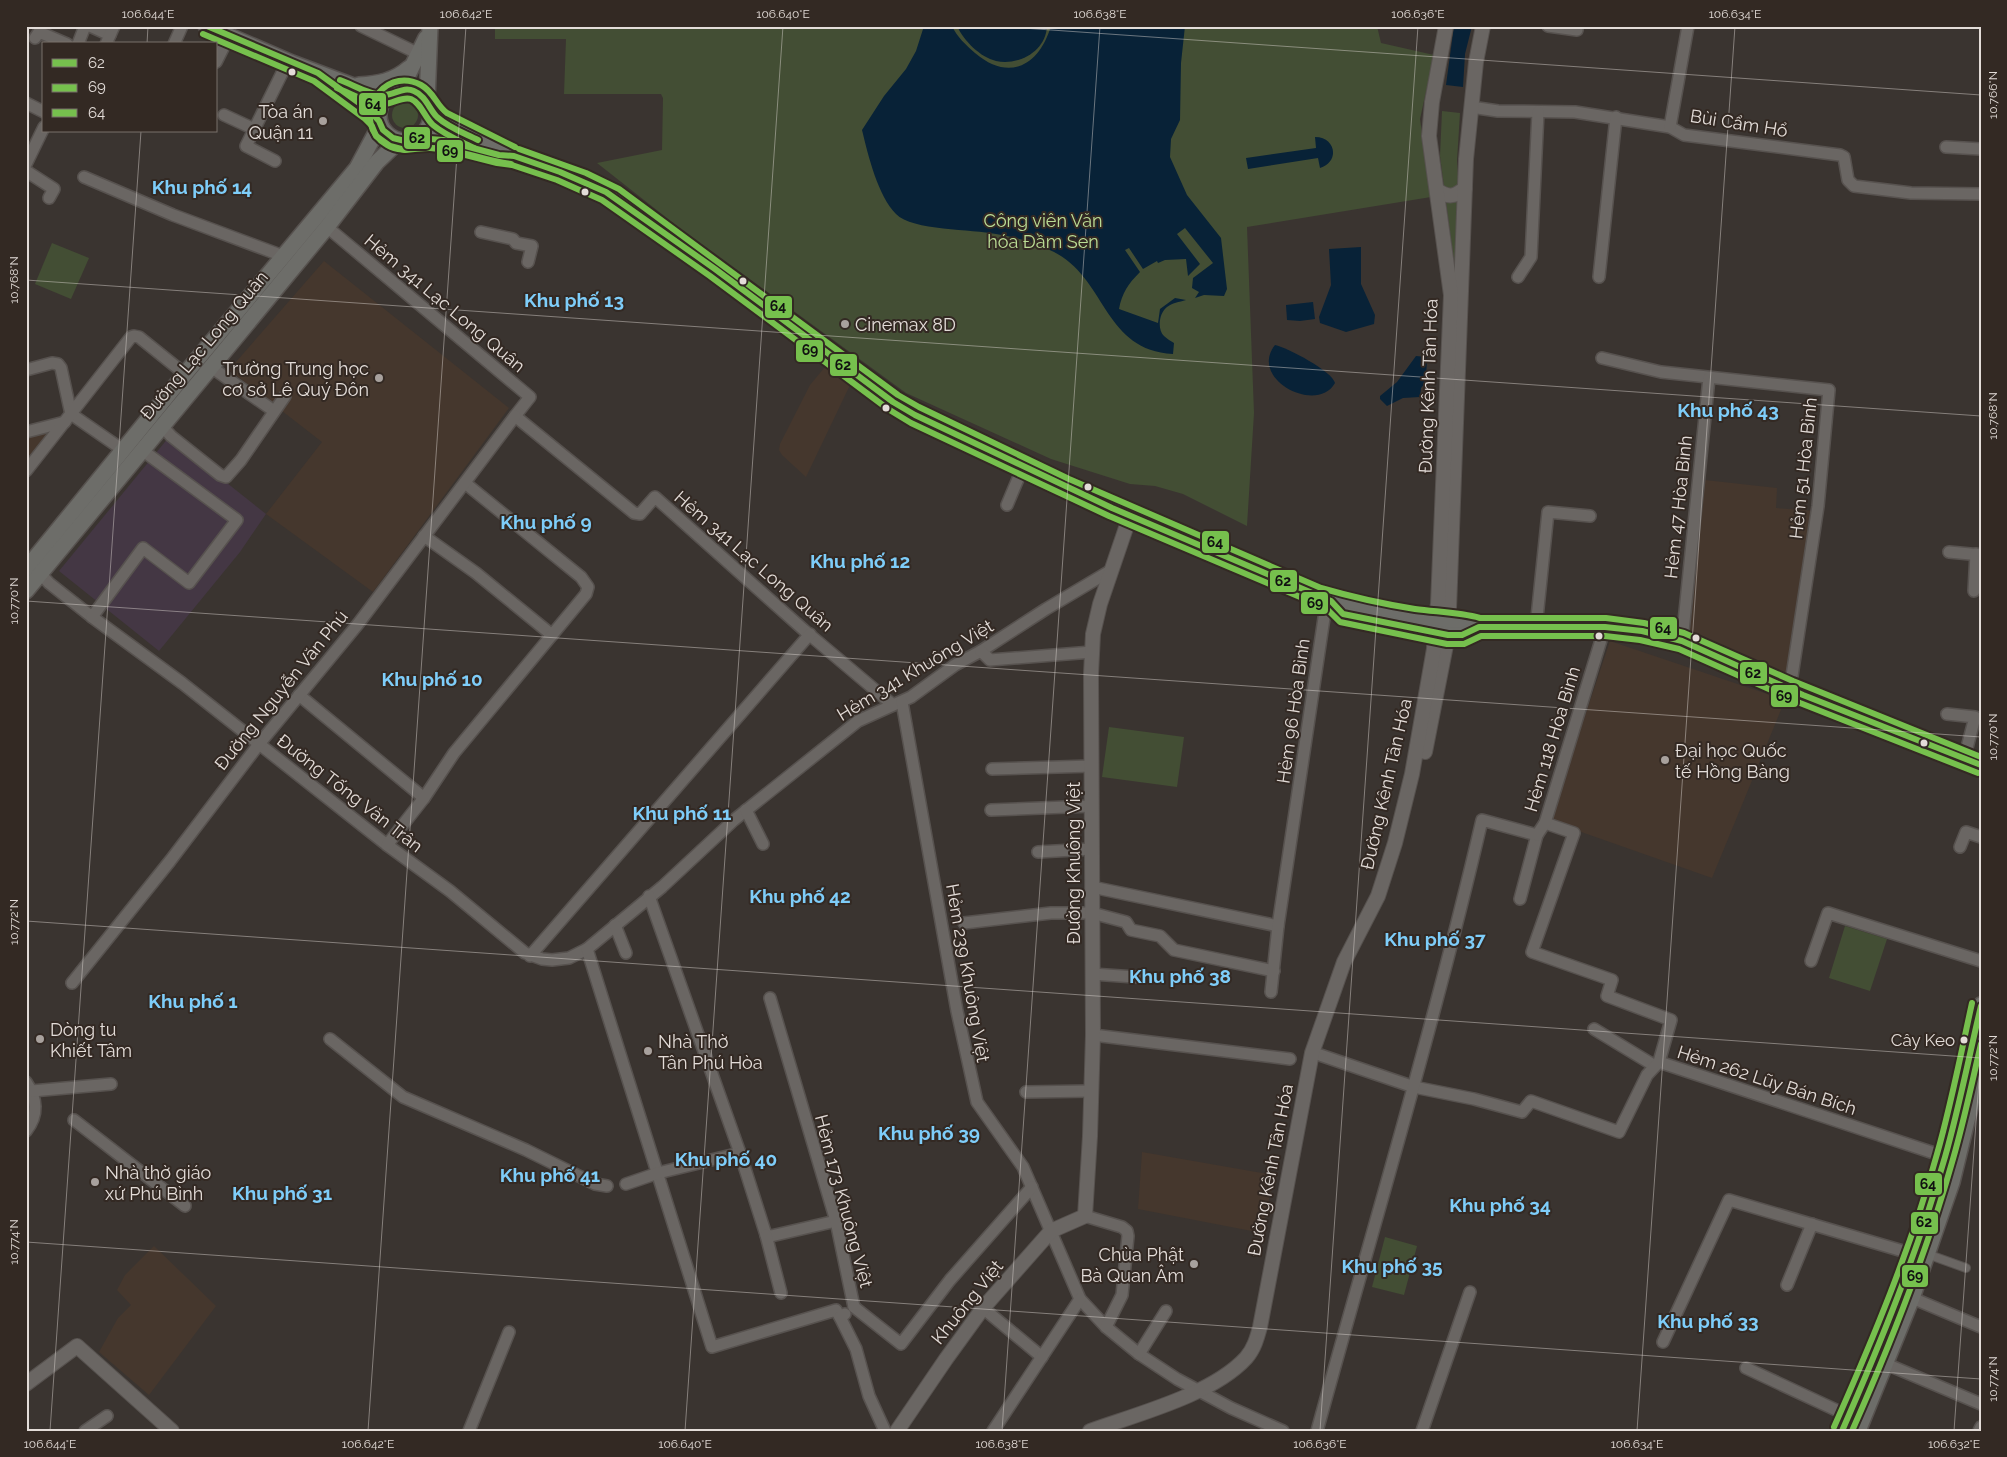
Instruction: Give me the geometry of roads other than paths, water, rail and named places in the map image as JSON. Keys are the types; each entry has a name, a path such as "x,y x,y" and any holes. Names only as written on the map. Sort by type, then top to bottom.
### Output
{"main road":[{"path":"206,26 288,61 364,90 392,93 412,90 449,125 514,156 560,172 606,192 893,402 938,427 1130,516 1331,601 1343,614 1441,627 1462,635 1479,627 1605,627 1642,630 1682,641 1790,689 1976,764"},
{"path":"380,123 380,107 402,85 416,60 430,27"},
{"path":"417,138 427,129 430,122 428,106 430,27"},
{"path":"354,85 384,82 399,76 416,60"},
{"path":"318,73 359,102 380,123 388,135 399,141 417,138 443,140 499,155 514,156"},
{"name":"Đường Lạc Long Quân","path":"31,567 185,374 357,168 380,123"},
{"name":"Đường Lạc Long Quân","path":"31,567 142,450 327,227 367,175 399,141"},
{"path":"26,591 31,567"},
{"path":"1951,1158 1981,1004"},
{"path":"1858,1431 1880,1362 1920,1254 1981,1063"},
{"path":"1842,1431 1912,1298 1920,1254"}],"street":[{"path":"79,42 85,26"},
{"path":"90,26 110,35"},
{"path":"175,42 182,26"},
{"path":"361,26 416,60"},
{"name":"Đường Kênh Tân Hóa","path":"1441,627 1438,604 1451,295 1429,136 1432,102 1446,26"},
{"name":"Đường Kênh Tân Hóa","path":"1112,1431 1231,1382 1252,1363 1262,1349 1268,1328 1315,1066 1336,980 1378,896 1395,842 1412,774 1434,649 1441,627 1470,107 1483,26"},
{"path":"1548,26 1577,30 1577,26"},
{"path":"1670,127 1688,26"},
{"path":"35,38 39,32 62,42"},
{"path":"218,58 229,36"},
{"path":"275,161 246,146 288,61"},
{"path":"26,103 42,111"},
{"name":"Bùi Cẩm Hổ","path":"1470,107 1498,111 1575,112 1616,117 1670,127 1684,135 1840,155 1844,157 1848,180 1854,186 1911,193 1981,194"},
{"path":"1518,277 1530,257 1538,112"},
{"path":"224,115 254,129"},
{"path":"1599,277 1616,117"},
{"path":"28,158 42,131"},
{"path":"1946,147 1981,149"},
{"path":"26,171 54,189 49,198"},
{"path":"84,177 173,215 283,256"},
{"path":"1437,190 1448,196 1454,196 1466,188"},
{"name":"Hẻm 341 Lạc Long Quân","path":"327,227 530,397 515,416 634,514 640,514 656,497 810,634 898,703"},
{"path":"481,232 513,239 516,243 532,246 528,262"},
{"path":"26,471 131,337 134,336 185,374"},
{"name":"Hẻm 51 Hòa Bình","path":"1602,358 1661,372 1829,390 1818,506 1790,689"},
{"path":"26,370 58,364 68,418"},
{"path":"211,367 274,412"},
{"name":"Hẻm 47 Hòa Bình","path":"1682,641 1709,378"},
{"path":"162,426 171,436 220,475 226,477 241,460 285,396"},
{"name":"Đường Nguyễn Văn Phú","path":"72,983 170,861 259,744 358,624 515,416"},
{"path":"26,432 68,418 123,450"},
{"path":"92,617 143,548 189,583 237,520 142,450"},
{"path":"1007,505 1023,467"},
{"path":"387,845 424,798 454,753 586,594 588,588 586,583 465,483"},
{"path":"1536,627 1548,512 1590,516"},
{"name":"Đường Khuông Việt","path":"1085,1216 1093,1035 1091,674 1093,634 1110,571 1130,516"},
{"path":"424,536 476,573 552,635"},
{"path":"1949,552 1978,554 1974,591"},
{"name":"Đường Tống Văn Trân","path":"31,567 92,617 182,683 387,845 450,891 530,956"},
{"name":"Hẻm 341 Khuông Việt","path":"530,956 546,960 559,960 569,958 587,949 746,810 858,721 898,703 955,665 981,651 1110,571"},
{"name":"Hẻm 96 Hòa Bình","path":"1271,992 1278,926 1324,618 1331,601"},
{"name":"Hẻm 118 Hòa Bình","path":"1414,1087 1455,935 1482,820 1537,835 1545,823 1605,627"},
{"path":"530,956 810,634"},
{"path":"981,651 990,660 1092,652"},
{"path":"299,695 424,798"},
{"name":"Hẻm 239 Khuông Việt","path":"898,703 973,1093 981,1110 1023,1167 1080,1299 1106,1327 1139,1354 1231,1408 1283,1431"},
{"path":"1947,714 1975,718 1976,764"},
{"path":"992,769 1092,766"},
{"path":"991,810 1092,806"},
{"path":"746,810 763,844"},
{"path":"1545,823 1574,833 1532,952 1612,980 1607,996 1671,1020 1657,1064 1594,1029"},
{"path":"1960,847 1966,832 1981,837"},
{"path":"1520,899 1537,835"},
{"path":"1038,852 1092,849"},
{"path":"1092,887 1278,926"},
{"path":"649,896 740,1152 766,1235 781,1293"},
{"path":"964,924 1051,913 1092,914 1126,922 1131,930 1160,936 1174,950 1274,970"},
{"path":"1812,961 1828,913 1981,961"},
{"path":"615,925 626,953"},
{"path":"587,949 712,1347 836,1310 856,1350 869,1396 885,1431"},
{"path":"1092,974 1135,977"},
{"name":"Hẻm 173 Khuông Việt","path":"770,998 836,1220 854,1307 840,1318"},
{"path":"1093,1035 1290,1059"},
{"path":"330,1039 404,1097 526,1150 595,1184 607,1186"},
{"name":"Hẻm 262 Lũy Bán Bích","path":"1315,1066 1474,1099 1522,1112 1531,1101 1619,1132 1646,1075 1657,1064 1951,1158"},
{"path":"26,1131 34,1117 36,1108 29,1087 111,1084"},
{"path":"1317,1431 1414,1087"},
{"path":"1026,1092 1091,1091"},
{"path":"74,1120 185,1206"},
{"path":"626,1184 658,1173 740,1152"},
{"path":"854,1307 901,1344 950,1280 1032,1187"},
{"path":"1663,1342 1729,1200 1966,1268"},
{"path":"1085,1216 1122,1227 1127,1231 1128,1236 1122,1295 1106,1327"},
{"name":"Khuông Việt","path":"897,1431 983,1308 1051,1231 1085,1216"},
{"path":"766,1235 770,1236 836,1220"},
{"path":"1787,1285 1812,1224"},
{"path":"1422,1431 1470,1292"},
{"path":"1912,1298 1981,1327"},
{"path":"993,1431 1080,1299"},
{"path":"983,1308 1042,1357"},
{"path":"1139,1354 1166,1311"},
{"path":"469,1431 509,1332"},
{"path":"26,1384 77,1346 172,1431"},
{"path":"1880,1362 1981,1404"},
{"path":"1746,1368 1849,1416"},
{"name":"Đường Kênh Tân Hóa","path":"1090,1431 1203,1393"},
{"path":"85,1431 107,1416"},
{"path":"1979,1431 1981,1427"}],"water":[{"path":"924,26 952,26 959,37 975,53 988,62 1000,67 1011,68 1031,60 1046,40 1051,26 1185,26 1181,63 1180,120 1171,139 1170,157 1187,195 1221,238 1227,289 1224,296 1204,295 1195,298 1199,292 1192,288 1193,278 1213,263 1185,228 1177,234 1200,264 1188,276 1186,259 1165,260 1158,263 1157,261 1143,269 1129,248 1125,250 1140,272 1126,289 1119,309 1158,323 1160,309 1175,298 1186,300 1169,306 1164,310 1161,317 1160,329 1165,337 1174,343 1173,354 1150,350 1132,340 1107,312 1085,279 1071,264 1054,252 1033,243 1003,235 915,224 904,220 896,214 884,197 874,175 862,130 884,96 906,69 916,51"},
{"path":"957,26 1047,26 1042,43 1030,55 1022,59 1005,62 990,59 978,52 968,43"},
{"path":"1454,26 1472,26 1465,54 1463,87 1446,85"},
{"path":"1315,137 1327,141 1333,150 1331,161 1320,168 1318,158 1248,169 1246,158 1316,148"},
{"path":"1361,247 1361,284 1375,315 1374,324 1346,332 1320,323 1319,317 1331,285 1329,249"},
{"path":"1313,302 1315,319 1287,320 1286,305"},
{"path":"1275,345 1299,355 1318,366 1335,383 1326,392 1314,395 1301,394 1288,389 1277,380 1270,370 1269,358"},
{"path":"1416,356 1427,357 1426,382 1421,388 1420,397 1403,398 1387,406 1380,399 1380,396 1397,382"}],"place":[{"name":"Tòa án Quận 11","path":"323,121"},
{"name":"Cinemax 8D","path":"845,324"},
{"name":"Trường Trung học cơ sở Lê Quý Đôn","path":"379,378"},
{"name":"Đại học Quốc tế Hồng Bàng","path":"1665,760"},
{"name":"Dòng tu Khiết Tâm","path":"40,1039"},
{"name":"Cây Keo","path":"1964,1040"},
{"name":"Nhà Thờ Tân Phú Hòa","path":"648,1051"},
{"name":"Nhà thờ giáo xứ Phú Bình","path":"95,1182"},
{"name":"Chùa Phật Bà Quan Âm","path":"1194,1264"}],"district":[{"name":"Khu phố 14","path":"202,187"},
{"name":"Khu phố 13","path":"574,300"},
{"name":"Khu phố 43","path":"1728,410"},
{"name":"Khu phố 9","path":"546,522"},
{"name":"Khu phố 12","path":"860,561"},
{"name":"Khu phố 10","path":"432,679"},
{"name":"Khu phố 11","path":"682,813"},
{"name":"Khu phố 42","path":"800,896"},
{"name":"Khu phố 37","path":"1435,939"},
{"name":"Khu phố 38","path":"1180,976"},
{"name":"Khu phố 1","path":"193,1001"},
{"name":"Khu phố 39","path":"929,1133"},
{"name":"Khu phố 40","path":"726,1159"},
{"name":"Khu phố 41","path":"550,1175"},
{"name":"Khu phố 31","path":"282,1193"},
{"name":"Khu phố 34","path":"1500,1205"},
{"name":"Khu phố 35","path":"1392,1266"},
{"name":"Khu phố 33","path":"1708,1321"}],"park label":[{"name":"Công viên Văn hóa Đầm Sen","path":"1043,230"}]}
